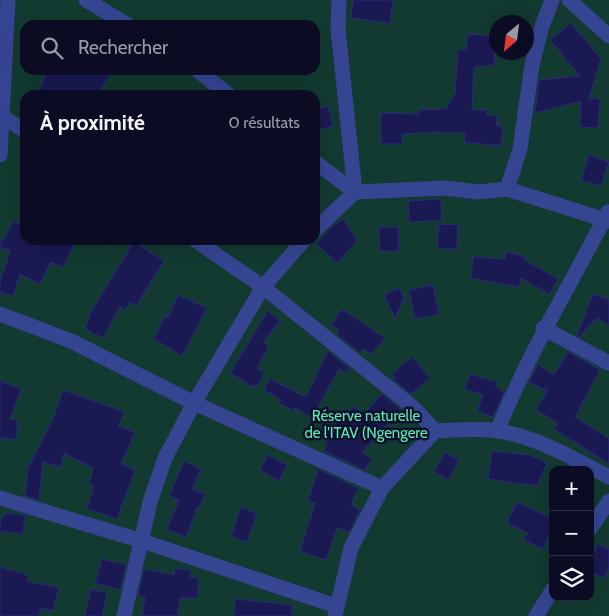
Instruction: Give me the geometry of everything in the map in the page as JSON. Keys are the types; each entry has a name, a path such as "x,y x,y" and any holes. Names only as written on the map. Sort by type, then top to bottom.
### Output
{"street":[{"path":"0,154 4,117 8,0"},
{"path":"86,0 120,20"},
{"path":"339,0 338,29 355,192"},
{"path":"507,189 520,149 532,65 542,26 552,0"},
{"path":"569,0 609,36"},
{"path":"203,75 223,90"},
{"path":"4,117 20,128"},
{"path":"320,166 355,192 445,188 478,192 507,189 607,217 544,328 497,431"},
{"path":"320,225 355,192"},
{"path":"202,245 263,287 414,408 435,431"},
{"path":"124,616 150,502 166,458 194,403 263,287 300,245"},
{"path":"0,314 71,341 194,403 382,488"},
{"path":"544,328 609,363"},
{"path":"0,498 142,541 335,611 351,548 382,488 435,431 497,431 530,439 558,450 609,478"},
{"path":"594,523 609,501"},
{"path":"536,616 549,595"}],"green space":[{"name":"Réserve naturelle de l'ITAV (Ngengere","path":"0,0 609,0 609,616 0,616"}],"building":[{"path":"353,0 393,0 390,23 351,18"},
{"path":"571,23 601,59 589,98 600,99 598,128 580,127 581,101 535,113 539,80 580,76 550,40"},
{"path":"468,34 489,36 489,60 494,60 495,65 474,67 472,110 487,110 487,115 498,116 496,125 503,127 501,146 464,142 465,133 433,132 402,134 402,144 381,144 381,113 419,114 419,110 446,109 455,93 458,50 466,50"},
{"path":"46,75 111,75 100,90 39,90"},
{"path":"328,106 333,126 320,130 320,108"},
{"path":"589,155 609,162 601,186 581,180"},
{"path":"441,199 442,220 409,222 408,201"},
{"path":"344,219 357,240 338,263 317,245 320,245 320,240 334,225"},
{"path":"13,221 20,224 20,245 74,245 63,267 51,262 40,284 20,274 13,296 0,292 0,282 10,251 0,247 0,240 4,240"},
{"path":"439,224 458,225 457,249 437,248"},
{"path":"379,227 398,227 399,251 380,251"},
{"path":"132,245 139,245 164,261 136,306 130,302 125,310 120,306 103,338 85,329 92,310"},
{"path":"506,252 526,257 525,260 558,279 549,294 521,278 519,287 471,278 473,257 505,259"},
{"path":"433,285 439,314 415,319 409,290"},
{"path":"399,288 404,298 395,318 384,295"},
{"path":"593,294 609,300 609,325 597,318 579,337 577,336"},
{"path":"178,295 207,308 182,356 154,339 165,316 168,318"},
{"path":"342,309 385,338 371,355 363,348 360,353 337,334 339,330 331,325"},
{"path":"268,311 280,321 263,342 269,346 257,368 264,373 257,386 251,386 230,373"},
{"path":"328,351 349,368 346,372 339,369 312,418 295,408 294,411 279,403 281,400 264,390 270,379 306,397"},
{"path":"568,352 600,370 575,417 609,439 609,464 554,429 558,423 536,410 547,391 529,382 538,365 554,375"},
{"path":"412,357 430,378 411,394 394,380 395,378 392,374"},
{"path":"470,374 498,382 495,386 504,393 493,417 477,411 483,395 465,389"},
{"path":"0,381 21,389 10,419 18,420 16,440 2,438 0,441"},
{"path":"63,390 125,412 118,426 135,432 121,464 135,470 117,519 87,509 94,485 89,483 93,468 64,453 61,467 43,462 39,500 25,496 28,468 53,419"},
{"path":"382,394 400,409 362,453 372,458 365,470 324,451 332,427 354,407 365,413"},
{"path":"492,451 530,455 547,463 537,486 488,479"},
{"path":"445,452 459,460 448,480 434,472"},
{"path":"268,455 287,465 279,481 260,470"},
{"path":"184,461 201,469 192,489 205,494 199,508 197,507 186,537 167,529 179,500 169,496"},
{"path":"318,469 358,488 351,505 360,510 349,532 337,528 326,560 300,551 315,503 308,501"},
{"path":"517,502 549,517 549,536 543,549 524,540 528,533 507,523"},
{"path":"241,507 257,513 247,542 231,536"},
{"path":"5,513 25,515 23,534 0,531 0,522"},
{"path":"598,544 609,549 609,568 604,578 594,574 594,552"},
{"path":"102,559 126,565 120,590 95,583"},
{"path":"0,567 28,575 27,581 59,588 53,611 41,608 39,616 0,616"},
{"path":"175,568 191,570 190,577 198,578 198,598 180,598 177,616 142,616 145,598 138,595 144,569 174,575"},
{"path":"91,589 107,593 102,616 85,616"},
{"path":"235,599 292,605 292,616 234,616"}]}
